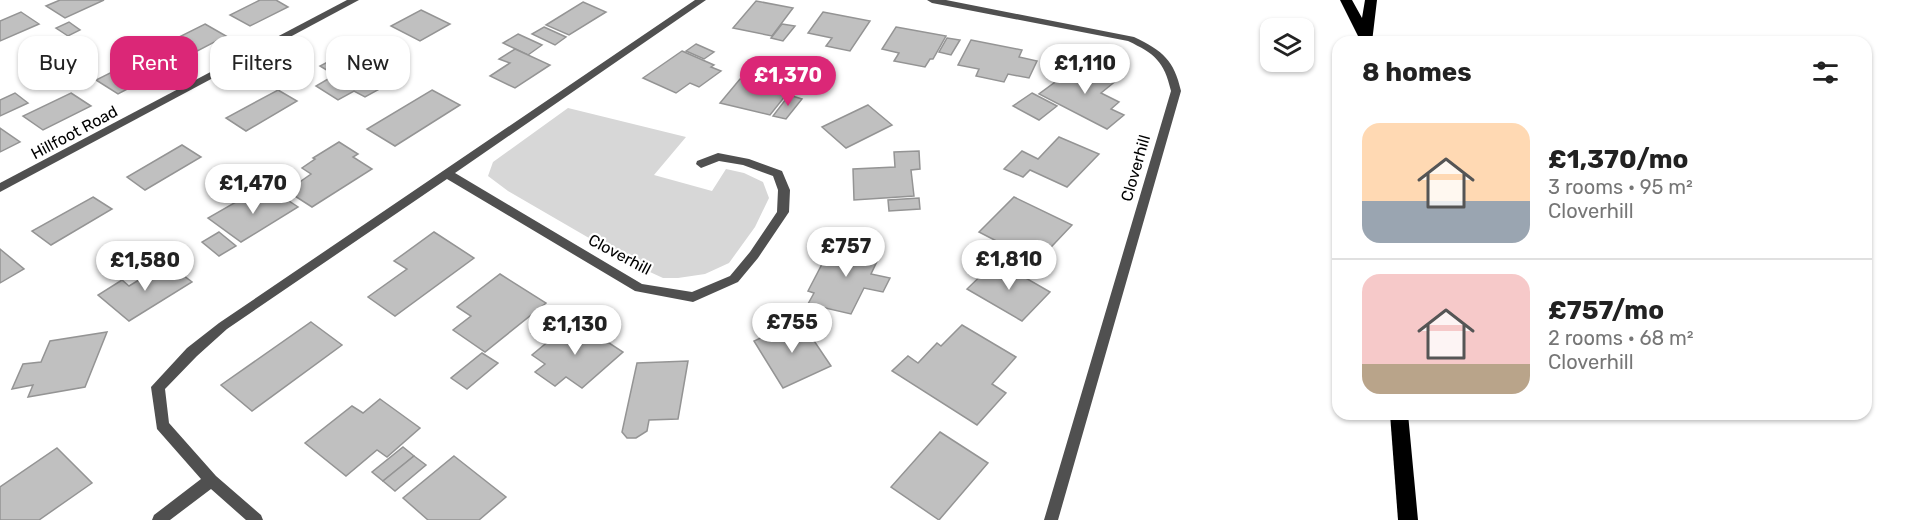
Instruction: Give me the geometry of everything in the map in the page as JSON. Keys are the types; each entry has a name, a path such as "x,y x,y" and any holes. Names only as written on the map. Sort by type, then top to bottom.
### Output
{"highway":[{"path":"1346,0 1363,36"},
{"path":"1366,36 1371,0"},
{"path":"1400,420 1408,520"}],"street":[{"name":"Hillfoot Road","path":"0,188 354,0"},
{"path":"256,520 211,480 162,425 158,387 192,351 223,326 702,0"},
{"name":"Cloverhill","path":"932,0 1131,39 1152,49 1172,69 1176,91 1050,520"},
{"name":"Cloverhill","path":"447,174 639,288 693,297 734,279 754,255 783,212 784,190 778,174 745,162 718,157 701,164"},
{"path":"159,520 211,480"}],"shaded area":[{"path":"568,108 686,137 654,175 712,191 726,169 744,173 763,182 769,198 755,227 729,263 705,274 663,278 639,267 508,191 488,176 493,162"}],"building":[{"path":"60,0 104,0 65,18 46,6"},
{"path":"260,0 276,0 288,7 250,26 230,15"},
{"path":"756,1 793,8 772,36 733,28"},
{"path":"583,2 606,12 569,35 546,25"},
{"path":"421,10 450,24 420,41 391,26"},
{"path":"21,12 39,24 0,41 0,21"},
{"path":"823,12 870,21 850,51 826,46 832,38 808,33"},
{"path":"69,22 80,30 68,36 56,28"},
{"path":"205,24 226,36 210,36 210,44 198,51 198,36 181,36"},
{"path":"782,24 795,26 783,41 771,38"},
{"path":"544,27 566,37 555,45 532,34"},
{"path":"896,27 946,36 933,59 930,59 925,67 894,61 899,53 882,49"},
{"path":"518,34 542,45 528,55 503,43"},
{"path":"947,38 960,40 951,55 939,52"},
{"path":"971,40 1022,50 1019,57 1037,61 1029,78 1008,74 1004,82 976,76 979,69 958,65"},
{"path":"696,44 714,52 704,59 686,51"},
{"path":"515,49 550,65 515,88 490,76 510,63 499,59"},
{"path":"682,51 714,65 711,67 721,71 699,87 690,83 676,93 643,78"},
{"path":"1081,63 1117,80 1101,93 1119,102 1111,109 1124,115 1107,129 1039,94"},
{"path":"765,69 788,74 778,87 790,90 770,115 720,103 740,79 755,82"},
{"path":"110,73 110,89 98,81 98,79"},
{"path":"326,80 326,90 378,90 365,97 354,91 338,100 316,86"},
{"path":"112,90 126,90 118,94"},
{"path":"278,90 297,101 246,131 226,118"},
{"path":"432,90 460,105 395,146 367,129"},
{"path":"15,93 28,103 0,116 0,100"},
{"path":"71,93 91,106 43,130 23,116"},
{"path":"1032,93 1057,106 1039,120 1013,106"},
{"path":"789,95 802,99 786,119 773,116"},
{"path":"868,105 892,125 846,148 822,127"},
{"path":"0,128 20,142 0,152"},
{"path":"1059,137 1099,154 1067,187 1030,170 1023,177 1004,169 1022,151 1038,159"},
{"path":"339,142 358,154 353,157 372,169 312,207 287,191 311,174 302,168 315,159 313,158"},
{"path":"182,145 201,157 145,190 127,177"},
{"path":"919,151 920,169 911,170 914,196 854,200 853,169 895,167 894,152"},
{"path":"271,189 298,207 241,242 208,218 241,199 248,203"},
{"path":"93,197 112,209 51,245 32,231"},
{"path":"1014,197 1072,225 1037,262 979,232"},
{"path":"919,198 920,209 889,211 888,200"},
{"path":"219,232 236,246 219,256 202,242"},
{"path":"434,232 474,258 395,316 368,297 407,269 394,261"},
{"path":"833,243 881,253 871,274 890,278 883,292 864,288 851,314 808,304 814,293 808,291"},
{"path":"0,249 24,269 0,283"},
{"path":"996,261 1050,292 1022,321 967,289"},
{"path":"167,263 192,282 129,321 98,295 122,280 129,286"},
{"path":"500,274 546,303 485,352 453,330 471,316 457,307"},
{"path":"556,312 569,321 544,342 531,333"},
{"path":"574,320 623,352 582,388 566,377 555,386 535,372 545,364 532,355"},
{"path":"800,320 831,366 783,388 754,341"},
{"path":"311,322 342,345 252,411 221,385"},
{"path":"962,325 1016,357 992,384 1006,393 977,425 892,371 908,356 918,363 937,343 941,346"},
{"path":"107,332 85,387 28,397 33,385 12,389 23,364 41,362 50,341"},
{"path":"482,353 498,363 467,389 451,378"},
{"path":"688,361 678,419 649,420 647,431 636,438 627,438 622,432 637,363"},
{"path":"380,399 420,428 387,457 377,450 346,476 305,443 352,406 363,413"},
{"path":"940,432 988,463 939,520 891,487"},
{"path":"403,447 414,456 383,481 372,472"},
{"path":"57,448 92,483 39,520 0,520 0,487"},
{"path":"414,456 426,465 395,491 383,481"},
{"path":"454,456 506,497 479,520 428,520 403,498"}]}
